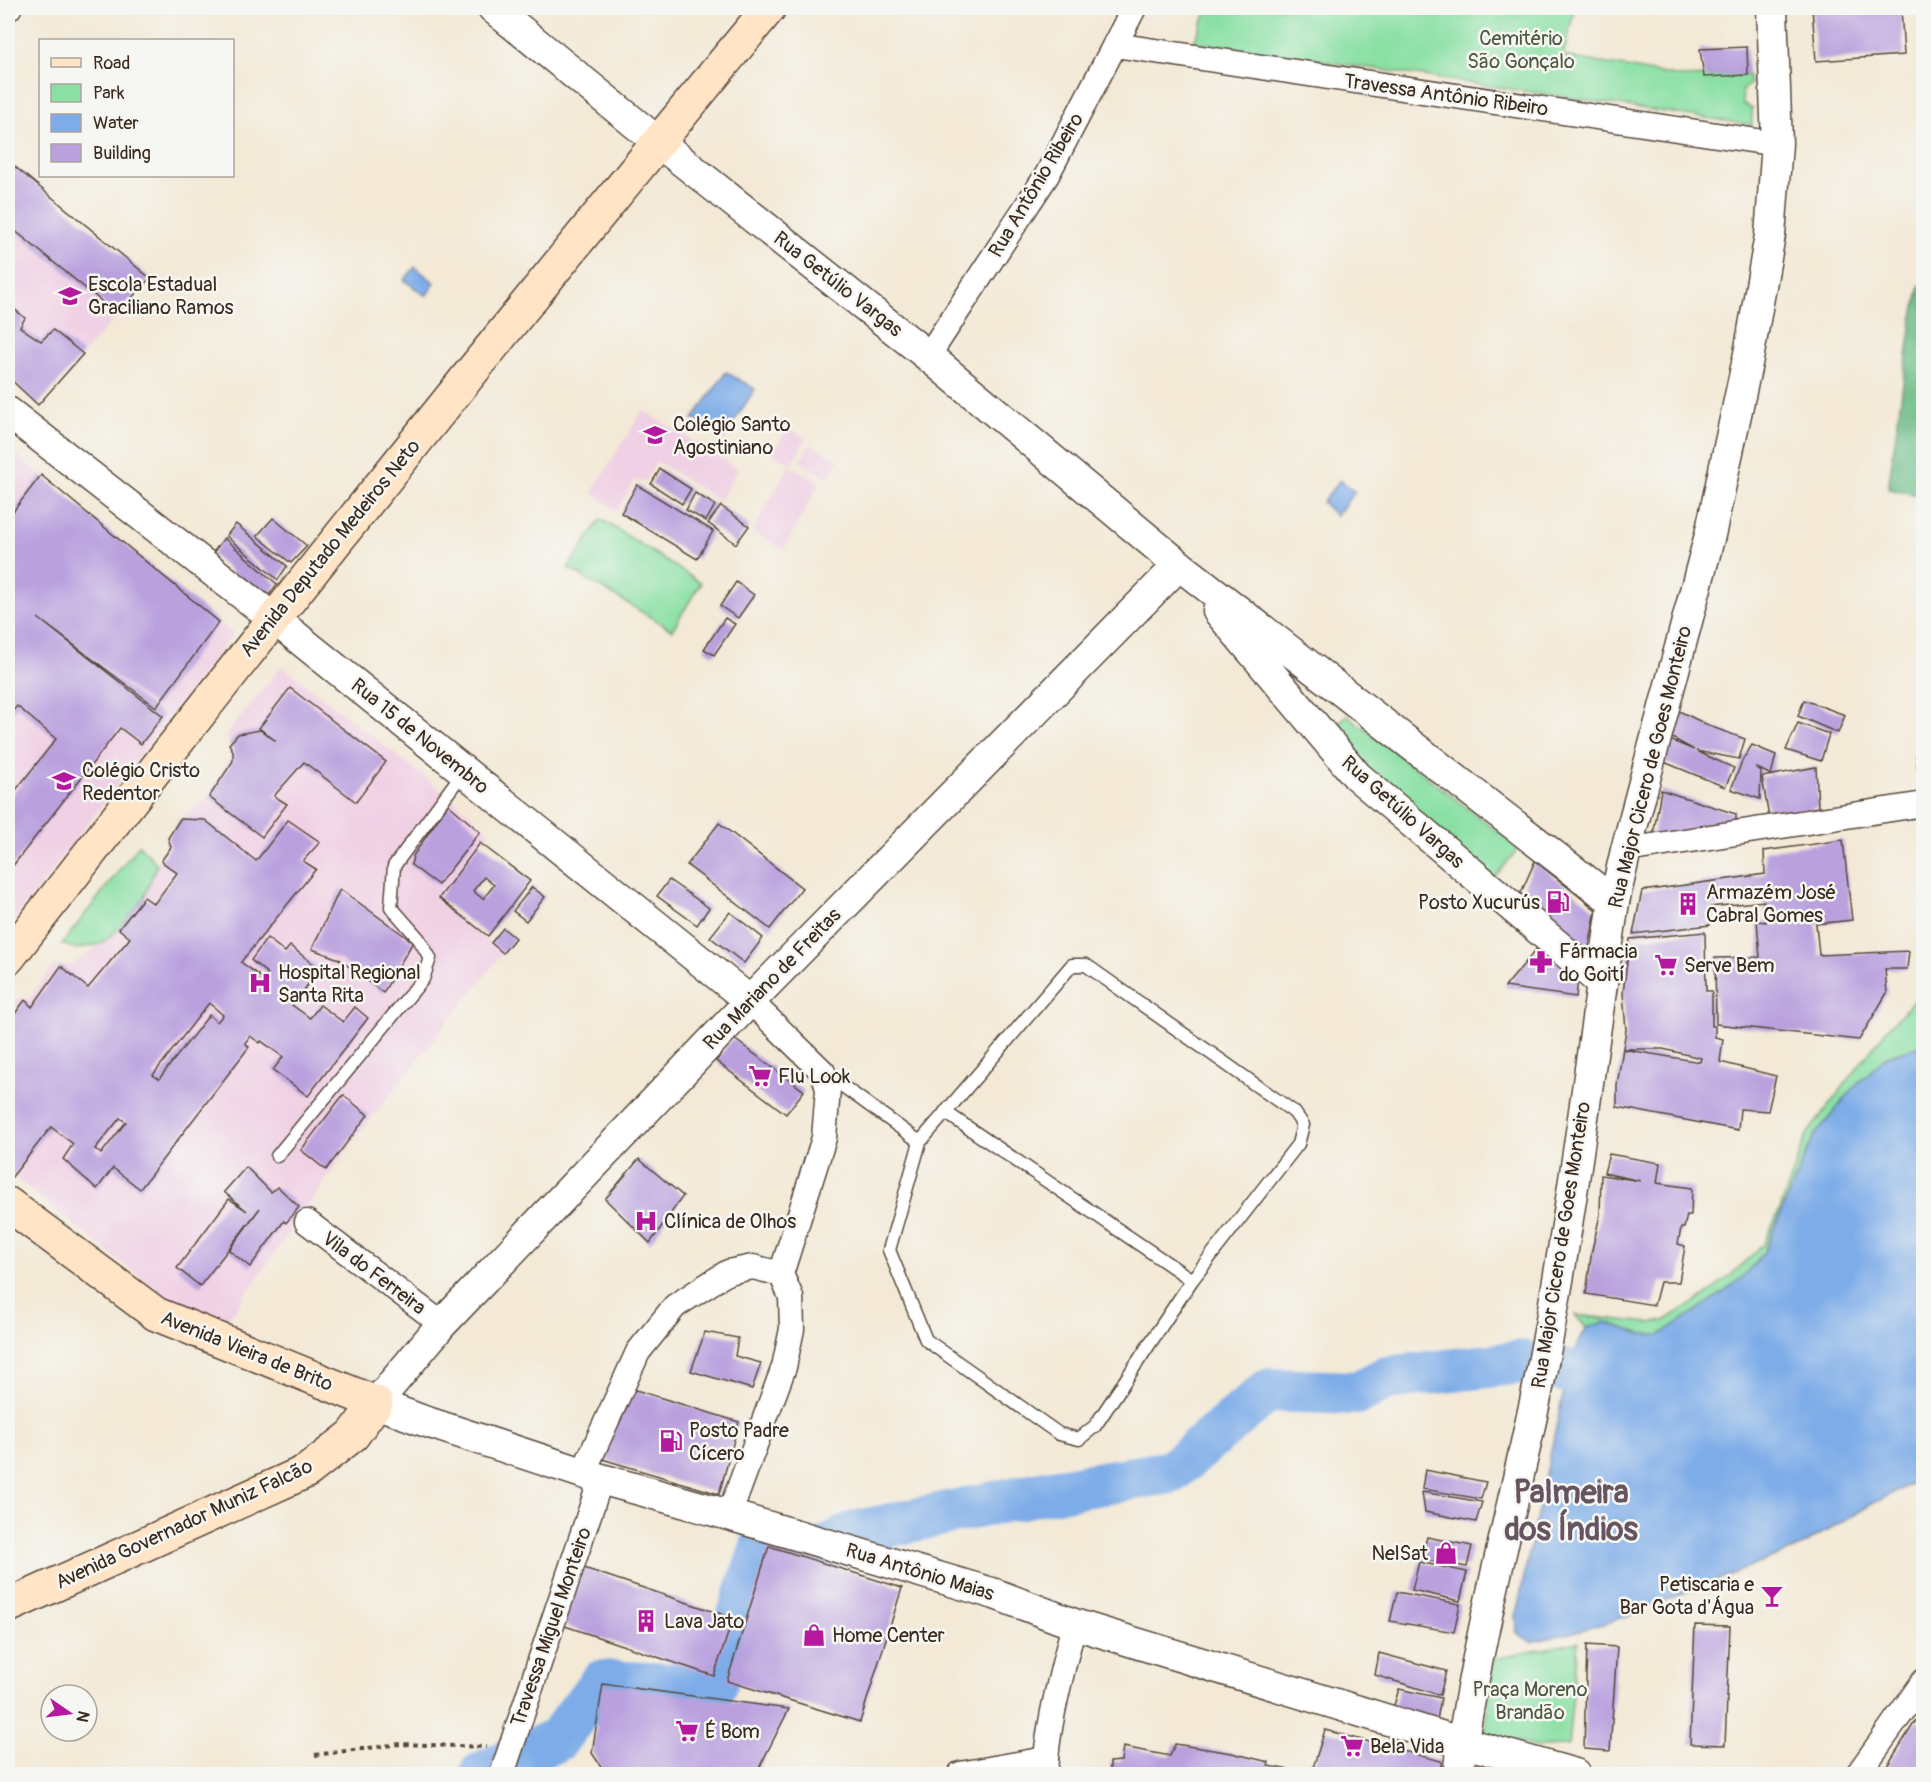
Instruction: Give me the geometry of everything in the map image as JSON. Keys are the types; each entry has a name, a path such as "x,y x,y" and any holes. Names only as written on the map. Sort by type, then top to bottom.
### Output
{"main road":[{"name":"Avenida Deputado Medeiros Neto","path":"8,958 273,618 769,8"},
{"name":"Avenida Vieira de Brito","path":"8,1204 156,1314 376,1403"},
{"name":"Avenida Governador Muniz Falcão","path":"8,1605 307,1471 353,1435 376,1403"}],"street":[{"name":"Rua Getúlio Vargas","path":"493,8 928,356 1179,565 1614,902"},
{"name":"Rua Antônio Ribeiro","path":"928,356 1047,175 1134,8"},
{"name":"Rua Major Cicero de Goes Monteiro","path":"1458,1774 1495,1574 1542,1367 1556,1291 1614,902 1710,535 1747,365 1770,235 1777,144 1772,8"},
{"name":"Travessa Antônio Ribeiro","path":"1115,45 1777,144"},
{"name":"Rua 15 de Novembro","path":"8,412 273,618 750,1001 823,1072"},
{"name":"Rua Getúlio Vargas","path":"1179,565 1357,776 1602,983"},
{"name":"Rua Mariano de Freitas","path":"376,1403 442,1324 750,1001 1179,565"},
{"path":"1309,719 1338,688"},
{"path":"1626,850 1923,804"},
{"path":"729,1515 784,1367 790,1339 791,1297 781,1274 824,1138 828,1089 823,1072"},
{"name":"Vila do Ferreira","path":"307,1222 442,1324"},
{"name":"Travessa Miguel Monteiro","path":"506,1765 592,1476 638,1352 675,1306 728,1272 753,1267 781,1274"},
{"name":"Rua Antônio Maias","path":"376,1403 592,1476 995,1594 1074,1624 1463,1743 1575,1774"},
{"path":"960,1774 1046,1767 1055,1706 1074,1624"},
{"path":"1858,1774 1923,1681"}],"lane":[{"path":"277,1156 423,979 430,958 419,939 391,907 394,866 464,771"},
{"path":"1072,965 1086,965 1294,1112 1303,1125 1298,1144 1192,1280 1095,1426 1079,1439 1059,1434 926,1341 889,1250 920,1142 1072,965"},
{"path":"823,1072 920,1142"},
{"path":"945,1112 1192,1280"}],"path":[{"path":"315,1755 400,1744 506,1765"}],"shaded area":[{"name":"Escola Estadual Graciliano Ramos","path":"8,161 150,278 38,405 8,379"},
{"name":"Colégio Santo Agostiniano","path":"643,410 738,469 719,501 657,461 645,482 635,480 617,511 592,492"},
{"path":"787,428 806,438 792,464 773,454"},
{"path":"810,444 839,460 828,478 800,461"},
{"name":"Colégio Cristo Redentor","path":"8,448 233,634 8,928"},
{"name":"Colégio Santo Agostiniano","path":"789,465 820,482 784,549 752,532"},
{"name":"Hospital Regional Santa Rita","path":"282,666 454,800 490,832 436,900 503,953 357,1136 225,1324 175,1305 8,1172 8,1010 16,999 29,999 53,966 73,965 119,929 144,897 168,838 180,819 209,797 233,751 226,734"}],"green space":[{"name":"Cemitério São Gonçalo","path":"1208,8 1575,8 1563,56 1681,77 1748,75 1750,84 1742,90 1743,104 1752,108 1752,125 1194,42"},
{"path":"1920,285 1924,285 1923,496 1888,489 1912,321"},
{"path":"601,519 701,583 672,630 568,568"},
{"path":"1347,715 1519,848 1491,882 1328,733"},
{"path":"139,845 157,864 144,897 119,929 100,944 76,949 62,944"},
{"path":"1923,991 1923,1045 1887,1056 1857,1084 1814,1136 1764,1252 1747,1273 1727,1290 1660,1335 1642,1334 1605,1322 1586,1328 1575,1315 1649,1323 1664,1321 1702,1298 1731,1275 1764,1243 1780,1209 1807,1134 1887,1029"},
{"name":"Praça Moreno Brandão","path":"1578,1642 1568,1746 1537,1747 1484,1734 1494,1659"}],"water":[{"path":"415,267 435,283 426,296 404,280"},
{"path":"726,372 755,389 724,437 693,419"},
{"path":"1340,480 1355,492 1336,516 1322,502"},
{"path":"1923,1045 1923,1478 1872,1504 1796,1549 1610,1622 1531,1642 1517,1633 1516,1614 1568,1371 1586,1328 1605,1322 1642,1334 1660,1335 1727,1290 1747,1273 1764,1252 1814,1136 1857,1084 1887,1056"}],"building":[{"path":"1812,8 1901,8 1904,55 1816,61"},
{"path":"1747,47 1748,75 1704,77 1700,49"},
{"path":"8,161 150,278 117,314 8,225"},
{"path":"8,304 25,318 20,327 41,341 53,330 83,354 38,405 8,377"},
{"path":"660,469 691,489 682,504 651,484"},
{"name":"Colégio Cristo Redentor","path":"41,475 219,622 156,707 38,618 163,716 141,744 120,728 8,872 8,800 56,739 17,706 8,717 8,518"},
{"path":"637,485 713,531 697,559 621,513"},
{"path":"695,493 715,505 706,521 686,510"},
{"path":"721,506 749,526 736,544 708,523"},
{"path":"273,518 307,546 291,563 257,536"},
{"path":"236,524 287,566 278,580 226,536"},
{"path":"224,538 277,584 264,602 212,554"},
{"path":"736,582 754,595 738,618 720,606"},
{"path":"725,618 735,624 714,655 704,649"},
{"path":"290,688 386,762 356,802 304,762 274,796 287,804 262,837 209,797 233,761 233,751 229,744 238,734 260,730 276,741 259,728"},
{"path":"1804,700 1845,715 1838,733 1798,716"},
{"path":"1679,711 1712,727 1745,739 1739,759 1696,751 1734,768 1725,787 1659,760 1665,738 1694,750 1667,735"},
{"path":"1798,723 1829,734 1821,761 1786,750"},
{"path":"1752,745 1776,755 1771,775 1755,767 1761,771 1760,799 1731,789 1743,759"},
{"path":"1916,755 1923,755 1923,783 1919,784"},
{"path":"1816,767 1818,807 1769,818 1762,777"},
{"path":"1661,790 1736,814 1736,825 1653,836"},
{"path":"448,804 480,832 438,885 411,865 413,856"},
{"path":"180,819 205,820 256,861 288,820 320,842 303,861 316,869 241,962 263,979 268,974 251,960 267,938 285,952 290,946 320,969 292,1005 310,1018 320,1005 343,1022 355,1007 368,1018 308,1096 273,1070 283,1057 250,1036 245,1043 249,1047 140,1189 113,1168 97,1189 63,1159 73,1144 51,1127 11,1178 8,1175 8,1023 25,1000 32,1007 61,966 88,988 130,938 119,929 144,897 154,904 177,873 161,861 171,847 168,838","holes":["209,1003 223,1015 217,1022 209,1015 159,1079 153,1075","120,1118 126,1122 101,1154 95,1149"]},
{"path":"719,823 802,888 770,929 687,865"},
{"path":"1843,840 1852,920 1816,924 1819,955 1909,951 1907,969 1885,969 1887,993 1859,1040 1716,1024 1715,958 1760,957 1757,921 1766,922 1764,901 1710,907 1710,925 1633,934 1642,891 1765,874 1764,851"},
{"path":"480,843 530,881 488,936 439,898","holes":["484,877 494,885 483,899 473,891"]},
{"name":"Posto Xucurús","path":"1535,861 1596,910 1588,953 1520,895"},
{"path":"669,880 709,908 697,925 657,896"},
{"path":"532,887 545,897 526,921 513,911"},
{"path":"340,889 413,942 383,993 339,959 312,949"},
{"path":"730,912 763,938 744,963 710,937"},
{"path":"503,928 515,938 503,953 491,943"},
{"path":"1705,932 1706,991 1712,991 1712,1026 1715,1026 1715,1037 1723,1039 1720,1062 1776,1076 1768,1111 1740,1109 1738,1130 1617,1107 1617,1085 1626,1030 1623,993 1630,939","holes":["1623,1049 1663,1049 1701,1058 1700,1062"]},
{"name":"Fármacia do Goití","path":"1539,946 1578,979 1576,997 1505,987"},
{"name":"Flu Look","path":"733,1038 804,1091 786,1114 716,1061"},
{"path":"343,1095 368,1115 326,1170 301,1150"},
{"path":"1609,1154 1660,1163 1657,1183 1692,1188 1691,1215 1687,1215 1684,1228 1681,1228 1678,1244 1685,1246 1679,1282 1660,1282 1654,1305 1586,1294 1600,1215 1601,1175 1641,1181 1604,1173"},
{"name":"Clínica de Olhos","path":"639,1159 683,1196 650,1243 605,1199"},
{"path":"246,1167 271,1192 278,1187 299,1207 286,1223 284,1221 250,1267 229,1250 260,1208 200,1286 177,1268 229,1199 247,1211 224,1192"},
{"path":"705,1332 738,1338 735,1356 761,1363 752,1389 691,1371"},
{"name":"Posto Padre Cícero","path":"623,1386 739,1422 719,1494 602,1459"},
{"path":"1425,1470 1486,1482 1481,1499 1422,1489"},
{"path":"1422,1492 1482,1502 1476,1522 1425,1512"},
{"name":"NelSat","path":"1427,1537 1472,1546 1467,1567 1421,1559"},
{"name":"Home Center","path":"769,1546 902,1588 860,1722 727,1681"},
{"path":"1419,1562 1467,1572 1460,1601 1412,1590"},
{"name":"Lava Jato","path":"578,1566 733,1618 714,1676 559,1624"},
{"path":"1397,1592 1460,1604 1454,1632 1390,1621"},
{"path":"1695,1625 1730,1626 1725,1745 1690,1744"},
{"path":"1587,1645 1617,1647 1610,1751 1584,1749"},
{"path":"1379,1653 1446,1671 1440,1695 1375,1675"},
{"name":"É Bom","path":"603,1684 789,1709 756,1774 606,1774 592,1753"},
{"path":"1399,1689 1441,1698 1437,1720 1392,1712"},
{"path":"1916,1720 1923,1725 1923,1774 1882,1774"},
{"name":"Bela Vida","path":"1325,1730 1441,1761 1442,1774 1311,1774"},
{"path":"1175,1744 1232,1753 1269,1762 1268,1766 1311,1774 1110,1774 1110,1762 1121,1761 1123,1747 1170,1756"}],"waterway":[{"path":"481,1774 557,1740 601,1682 714,1687 763,1544 818,1552 854,1533 1046,1492 1171,1472 1269,1390 1357,1393 1387,1378 1522,1362 1568,1371"}],"place":[{"name":"Escola Estadual Graciliano Ramos","path":"70,296"},
{"name":"Colégio Santo Agostiniano","path":"655,435"},
{"name":"Colégio Cristo Redentor","path":"64,781"},
{"name":"Posto Xucurús","path":"1558,902"},
{"name":"Armazém José Cabral Gomes","path":"1688,904"},
{"name":"Fármacia do Goití","path":"1541,962"},
{"name":"Serve Bem","path":"1666,965"},
{"name":"Hospital Regional Santa Rita","path":"260,983"},
{"name":"Flu Look","path":"760,1076"},
{"name":"Clínica de Olhos","path":"646,1221"},
{"name":"Posto Padre Cícero","path":"671,1441"},
{"name":"NelSat","path":"1446,1553"},
{"name":"Petiscaria e Bar Gota d'Água","path":"1772,1596"},
{"name":"Lava Jato","path":"646,1621"},
{"name":"Home Center","path":"814,1635"},
{"name":"É Bom","path":"687,1731"},
{"name":"Bela Vida","path":"1352,1746"}],"district":[{"name":"Palmeira dos Índios","path":"1571,1512"}]}
